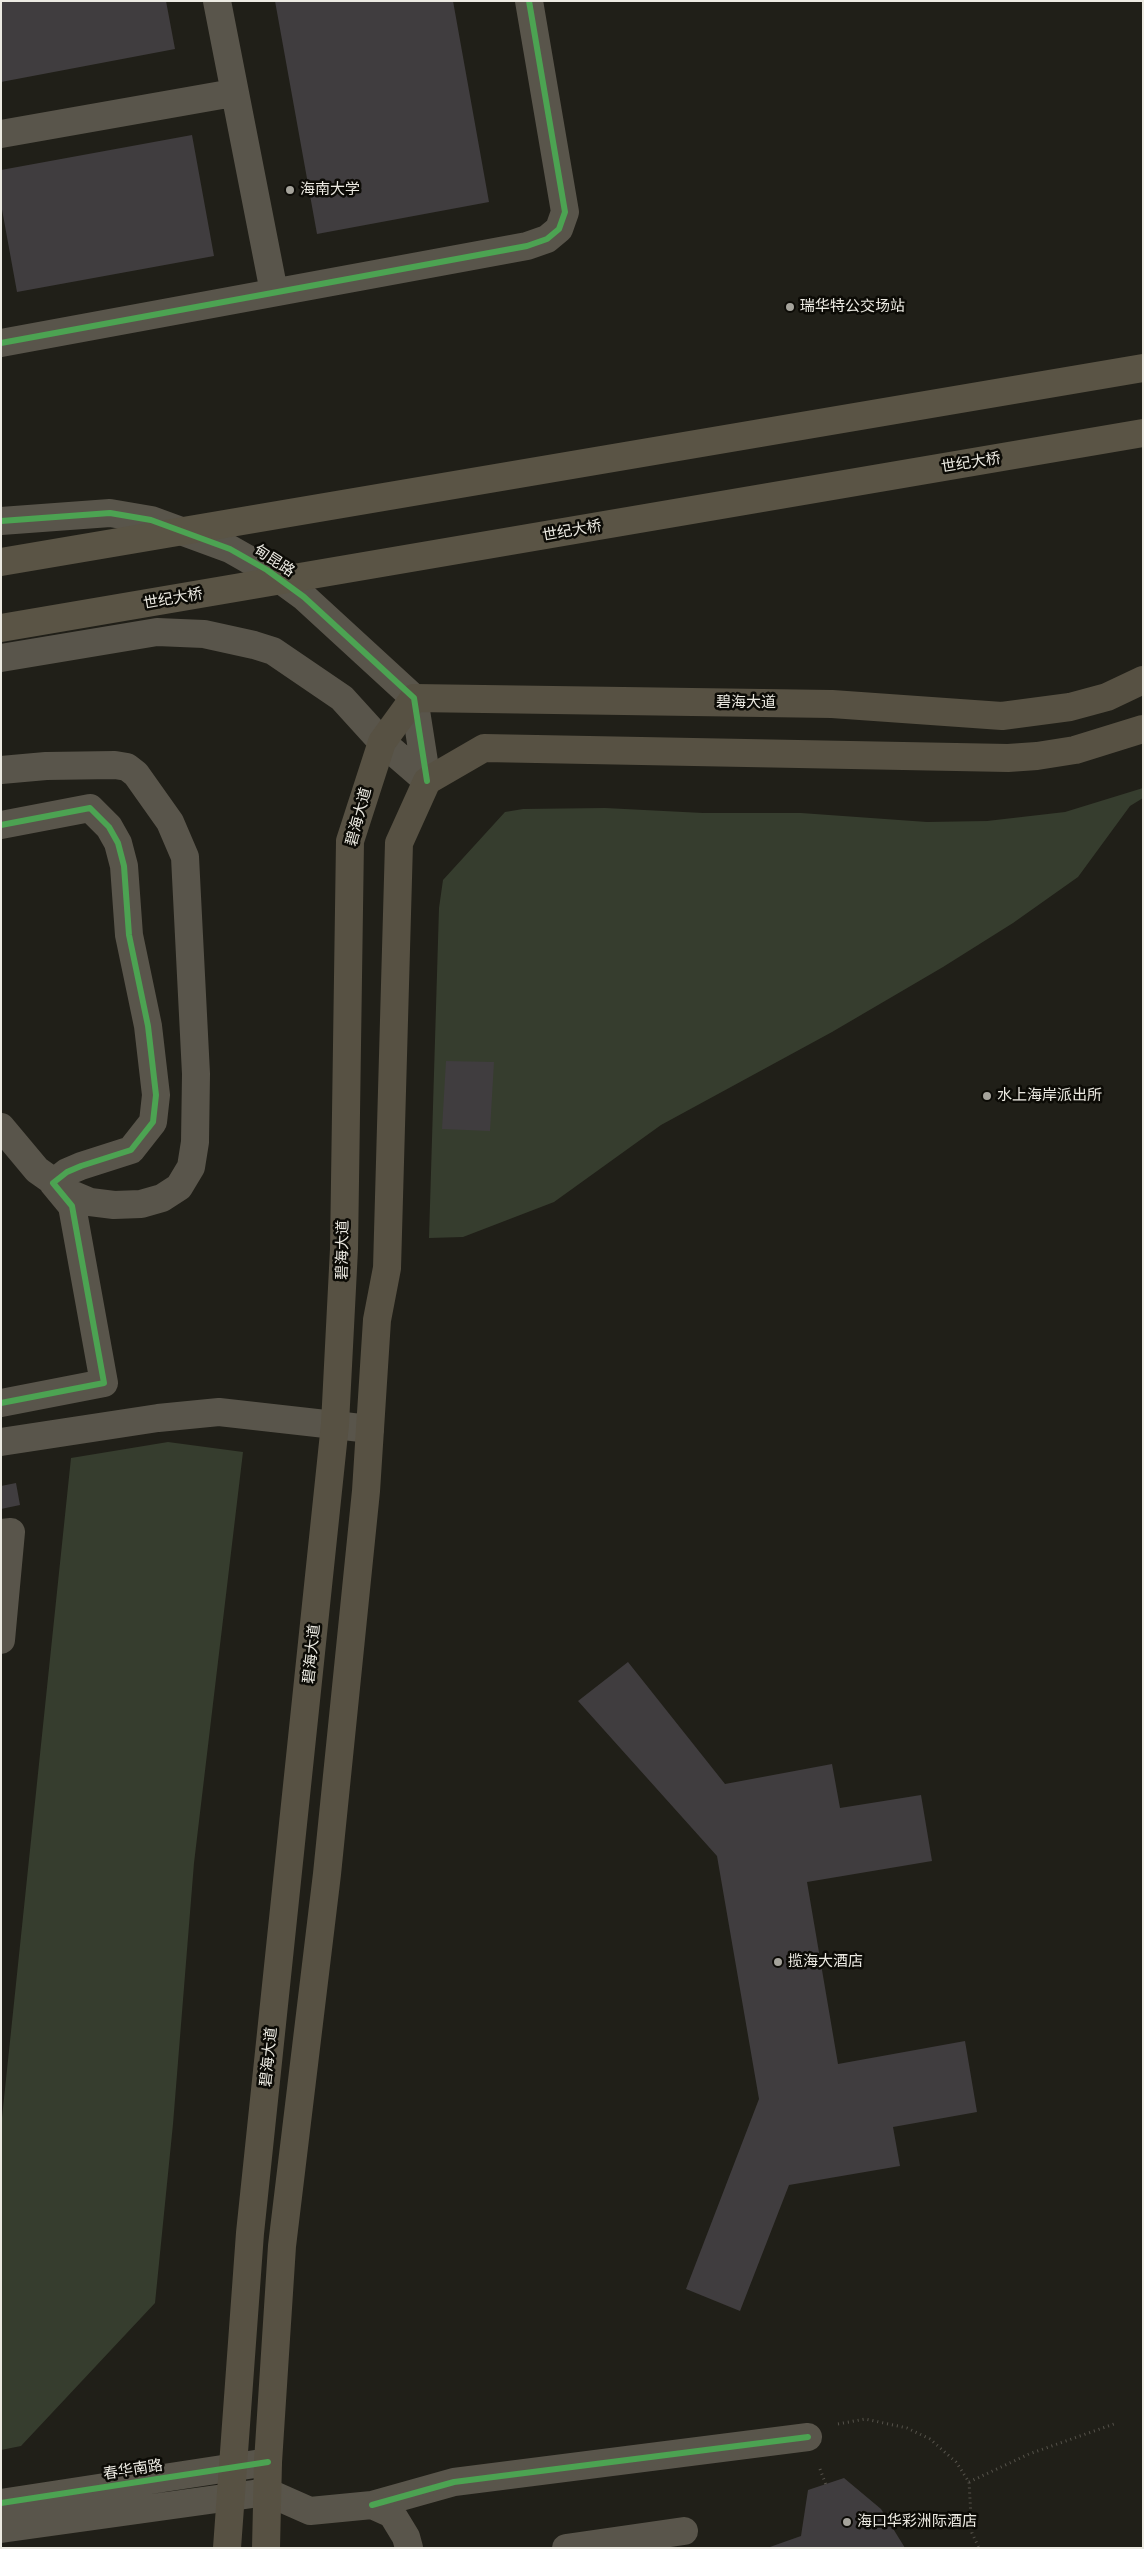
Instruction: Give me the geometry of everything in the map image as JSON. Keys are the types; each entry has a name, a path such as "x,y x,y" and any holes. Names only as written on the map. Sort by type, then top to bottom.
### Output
{"highway":[{"path":"1,562 1143,368"},
{"name":"世纪大桥","path":"1,628 1143,433"}],"main road":[{"name":"碧海大道","path":"227,2548 250,2233 335,1424 343,1259 350,841 382,742 414,698 832,704 1002,716 1070,707 1107,697 1143,680"},
{"path":"266,2548 268,2462 282,2246 327,1874 366,1491 377,1320 387,1268 399,843 427,781 484,748 971,759 1037,756 1076,750 1143,729"}],"street":[{"path":"217,1 233,93 274,292"},
{"path":"1,343 527,246 547,239 559,229 565,212 529,1"},
{"path":"1,134 233,93"},
{"name":"甸昆路","path":"1,521 110,513 151,520 230,549 268,570 304,597 414,698"},
{"path":"1,658 157,632 204,634 273,651 342,698 382,742 427,781"},
{"path":"414,698 427,781"},
{"path":"1,770 46,766 115,765 127,767 136,774 170,822 185,857 196,1074 195,1142 191,1167 179,1187 162,1198 141,1204 114,1206 90,1202 52,1183"},
{"path":"1,825 90,808 109,827 118,843 124,866 129,935 148,1026 156,1094 153,1122 131,1150 74,1169 52,1183"},
{"path":"1,1127 23,1155 52,1183 72,1206 104,1383 1,1403"},
{"path":"1,1442 158,1418 219,1412 370,1429"},
{"path":"1,1533 11,1532 1,1640"},
{"path":"1,2529 267,2492 310,2511 372,2505 454,2482 808,2437"},
{"name":"春华南路","path":"1,2503 268,2462"},
{"path":"372,2505 392,2514 406,2537 409,2548"},
{"path":"566,2548 684,2531"}],"path":[{"path":"808,2437 838,2424 865,2419 907,2428 937,2445 956,2462 969,2482 972,2533 979,2548"},
{"path":"969,2482 1029,2454 1114,2424"}],"green space":[{"path":"1143,788 1143,798 1130,806 1078,877 1013,923 943,967 832,1032 661,1125 554,1202 463,1237 429,1238 439,908 443,880 505,812 523,809 605,808 703,813 801,813 927,822 987,821 1065,812"},
{"path":"168,1442 243,1452 194,1863 173,2124 155,2303 21,2446 1,2450 1,2127 71,1458"}],"building":[{"path":"1,1 166,1 175,49 1,82"},
{"path":"275,1 453,1 489,202 317,234"},
{"path":"192,135 214,256 17,292 1,204 1,170"},
{"path":"446,1061 494,1062 490,1131 442,1129"},
{"path":"16,1483 20,1505 1,1509 1,1486"},
{"name":"揽海大酒店","path":"628,1662 725,1784 832,1764 840,1808 921,1795 932,1861 807,1882 838,2064 965,2041 977,2112 893,2127 900,2166 789,2185 740,2311 686,2289 759,2099 717,1856 578,1701"},
{"name":"海口华彩洲际酒店","path":"844,2478 881,2509 905,2548 767,2548 801,2536 808,2490"}],"cycle path":[{"path":"1,343 527,246 547,239 559,229 565,212 529,1"},
{"path":"1,521 110,513 151,520 230,549 267,570 304,597 414,698 427,781"},
{"path":"1,825 90,808 109,827 118,843 124,866 129,935 148,1026 156,1095 153,1122 131,1150 81,1166 67,1172 53,1183 72,1206 104,1383 1,1403"},
{"path":"372,2505 454,2482 808,2437"},
{"path":"1,2503 268,2462"}],"place":[{"name":"海南大学","path":"290,190"},
{"name":"瑞华特公交场站","path":"790,307"},
{"name":"水上海岸派出所","path":"987,1096"},
{"name":"揽海大酒店","path":"778,1962"},
{"name":"海口华彩洲际酒店","path":"847,2522"}]}
